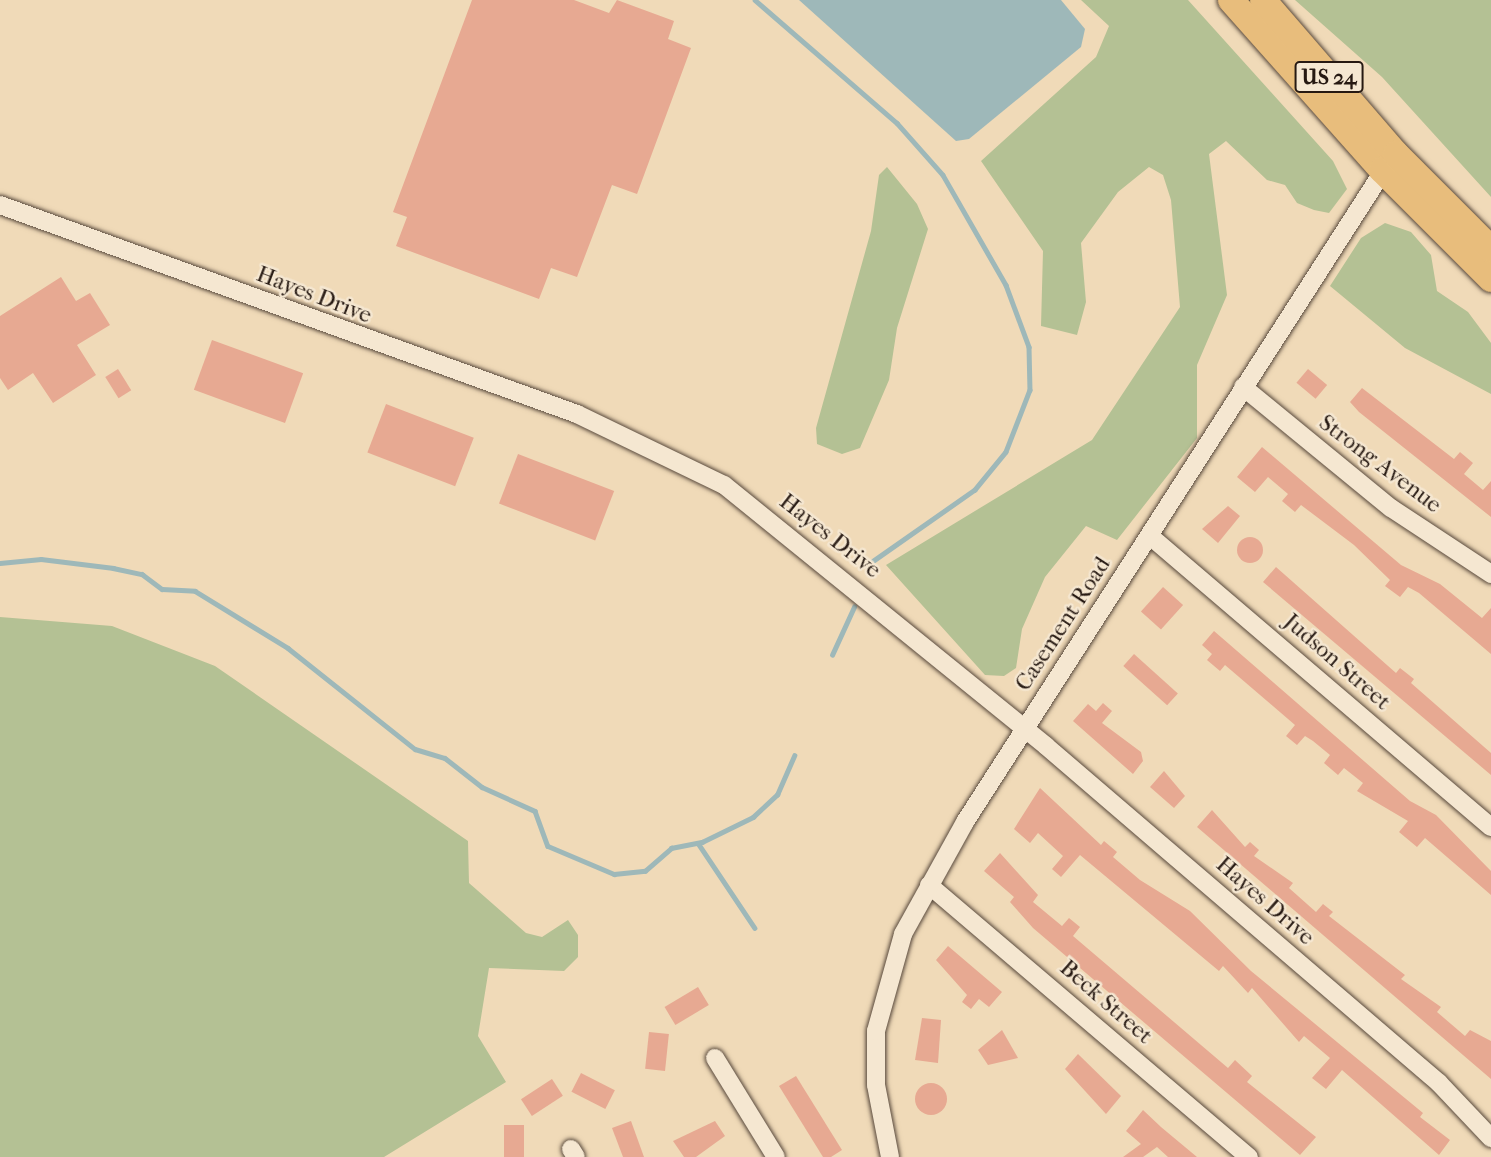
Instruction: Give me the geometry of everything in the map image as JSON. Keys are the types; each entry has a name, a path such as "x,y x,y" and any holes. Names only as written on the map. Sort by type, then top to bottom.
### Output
{"highway":[{"name":"US 24","path":"1231,0 1389,162 1491,279"},
{"name":"US 24","path":"1263,0 1389,162 1491,249"}],"street":[{"name":"Casement Road","path":"890,1157 876,1085 876,1031 889,970 929,885 1242,387 1389,162"},
{"name":"Hayes Drive","path":"0,205 652,446 724,485 801,542 1026,729 1439,1083 1491,1138"},
{"name":"Strong Avenue","path":"1242,387 1391,508 1491,574"},
{"name":"Judson Street","path":"1150,536 1491,827"},
{"name":"Beck Street","path":"929,885 1249,1157"},
{"path":"715,1058 776,1157"}],"green space":[{"path":"1081,0 1188,0 1333,161 1347,189 1329,213 1314,210 1297,203 1285,185 1267,180 1226,141 1209,154 1227,295 1197,365 1197,438 1117,540 1086,526 1045,577 1022,629 1016,668 1004,676 985,675 886,565 1092,440 1180,307 1171,200 1163,175 1149,167 1118,192 1081,243 1086,302 1077,335 1041,326 1043,251 981,161 1096,57 1109,26"},
{"path":"1295,0 1491,0 1491,197 1382,77"},
{"path":"887,167 917,204 928,229 897,328 889,380 860,448 842,454 817,444 816,428 871,231 879,175"},
{"path":"1385,223 1411,232 1431,255 1437,291 1468,312 1491,343 1491,394 1405,348 1330,286 1361,238"},
{"path":"0,617 112,626 215,666 468,841 469,883 526,933 542,937 568,920 578,935 578,957 564,971 489,968 478,1036 506,1082 384,1157 0,1157"}],"water":[{"path":"799,0 1061,0 1085,29 1081,47 969,139 956,141"}],"building":[{"path":"472,0 574,0 609,13 617,0 674,21 668,39 691,48 637,194 612,185 577,277 551,268 539,299 396,246 407,217 393,212"},
{"path":"61,277 76,301 90,293 110,325 77,345 96,375 53,403 33,373 8,390 0,378 0,316"},
{"path":"212,340 303,373 285,423 194,390"},
{"path":"118,369 131,390 119,398 105,377"},
{"path":"1308,369 1327,385 1316,399 1296,383"},
{"path":"1362,388 1454,459 1460,452 1473,463 1464,474 1483,490 1491,481 1491,517 1359,412 1350,402"},
{"path":"386,404 474,438 455,486 367,453"},
{"path":"1262,447 1401,565 1440,584 1482,618 1491,608 1491,654 1419,593 1408,587 1400,597 1385,586 1390,580 1354,545 1301,505 1295,512 1282,501 1288,494 1268,477 1255,492 1237,477"},
{"path":"518,454 614,491 595,540 499,503"},
{"path":"1228,506 1240,516 1218,543 1202,529"},
{"path":"1250,537 1259,541 1263,550 1259,559 1250,563 1241,559 1237,550 1241,541"},
{"path":"1276,567 1396,673 1400,668 1414,679 1411,683 1491,753 1491,775 1263,582"},
{"path":"1163,587 1183,605 1161,630 1141,612"},
{"path":"1214,631 1410,801 1436,815 1491,871 1491,895 1425,838 1417,847 1399,832 1408,821 1357,791 1363,783 1344,768 1338,775 1324,763 1330,755 1313,741 1305,736 1297,745 1286,736 1295,725 1225,665 1220,671 1207,660 1212,654 1202,645"},
{"path":"1134,654 1178,693 1167,705 1123,666"},
{"path":"1103,703 1112,711 1102,723 1141,752 1143,761 1133,774 1073,721 1088,704 1096,711"},
{"path":"1164,771 1185,796 1174,808 1150,787"},
{"path":"1040,788 1101,845 1104,841 1117,852 1113,857 1140,880 1190,911 1251,971 1423,1113 1420,1117 1450,1140 1439,1155 1342,1070 1326,1089 1312,1078 1330,1058 1304,1036 1299,1042 1252,988 1248,993 1223,966 1219,971 1080,855 1061,877 1052,869 1063,856 1038,833 1030,843 1014,829"},
{"path":"1212,810 1245,847 1250,842 1259,850 1254,856 1293,883 1289,888 1316,912 1323,904 1333,912 1329,916 1405,975 1401,979 1441,1007 1437,1012 1465,1036 1470,1030 1491,1041 1491,1079 1197,827"},
{"path":"1000,853 1038,895 1033,902 1062,926 1069,918 1080,927 1073,936 1228,1068 1235,1060 1252,1076 1247,1082 1316,1137 1300,1155 1033,928 1010,902 1014,897 984,871"},
{"path":"948,946 1002,992 989,1007 979,999 971,1009 962,1002 967,995 936,960"},
{"path":"698,987 709,1005 675,1025 665,1007"},
{"path":"922,1018 941,1020 938,1063 915,1060"},
{"path":"1002,1030 1018,1058 988,1065 978,1050"},
{"path":"649,1032 669,1034 665,1071 645,1069"},
{"path":"1078,1054 1121,1096 1106,1114 1065,1069"},
{"path":"581,1073 615,1090 605,1109 571,1092"},
{"path":"796,1076 842,1150 831,1157 823,1157 779,1086"},
{"path":"552,1079 563,1096 532,1116 521,1099"},
{"path":"931,1083 942,1088 947,1099 942,1110 931,1115 920,1110 915,1099 920,1088"},
{"path":"1143,1110 1197,1157 1168,1157 1157,1147 1143,1157 1123,1157 1141,1144 1126,1131"},
{"path":"631,1121 644,1157 623,1157 612,1128"},
{"path":"715,1121 725,1136 696,1157 684,1157 673,1141"},
{"path":"504,1125 524,1125 524,1157 504,1157"}],"waterway":[{"path":"755,0 897,123 943,175 1006,285 1029,347 1030,390 1006,452 975,490 872,562"},
{"path":"0,563 41,559 113,568 142,574 162,589 195,591 288,648 415,749 445,758 482,787 535,811 548,846 614,874 645,871 671,848 702,842 753,817 777,795 794,756"},
{"path":"832,655 854,607"},
{"path":"698,843 755,928"}]}
